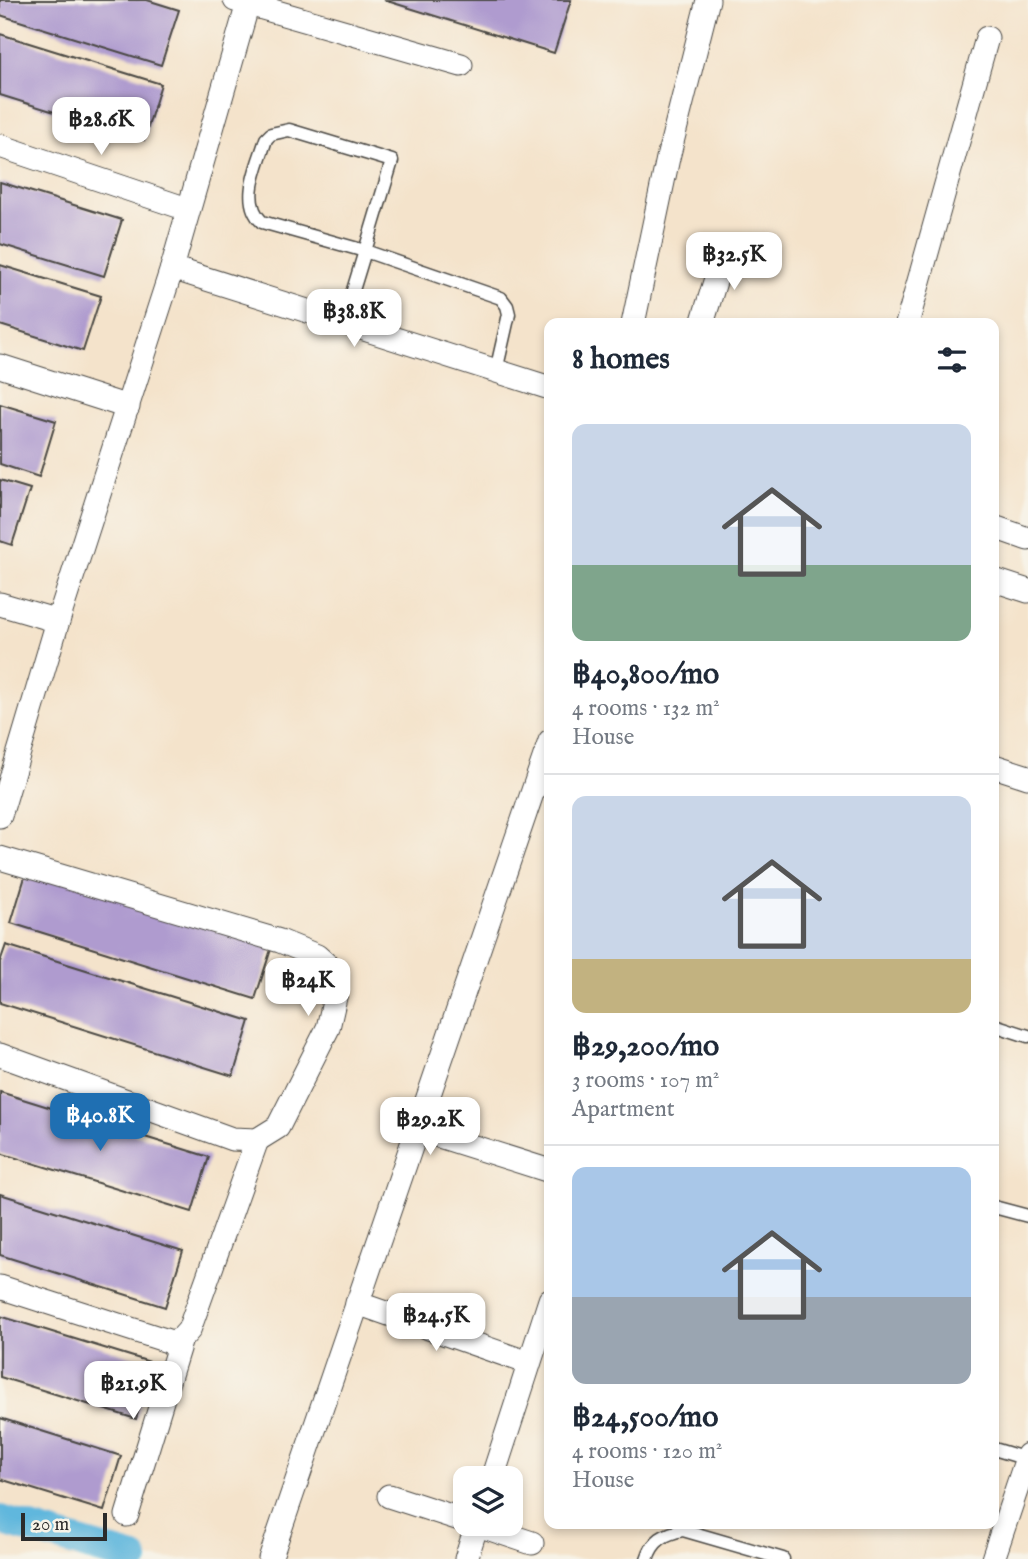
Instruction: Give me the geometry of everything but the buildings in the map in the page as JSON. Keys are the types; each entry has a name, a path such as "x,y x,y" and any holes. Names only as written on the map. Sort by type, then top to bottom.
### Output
{"street":[{"path":"634,318 668,158 708,0"},
{"path":"0,815 58,621 172,268 244,1 460,65"},
{"path":"910,318 986,38"},
{"path":"0,146 187,209"},
{"path":"704,318 725,249"},
{"path":"172,268 544,386"},
{"path":"0,366 128,407"},
{"path":"999,529 1028,539"},
{"path":"999,582 1028,591"},
{"path":"0,604 58,621"},
{"path":"999,768 1028,777"},
{"path":"270,1559 417,1129 539,803 544,775"},
{"path":"0,858 280,941 317,956 335,972 336,993 328,1028 278,1127 257,1140 232,1139 0,1055"},
{"path":"417,1129 544,1169"},
{"path":"127,1515 181,1339 189,1330 257,1140"},
{"path":"0,1287 171,1342 181,1339"},
{"path":"357,1303 529,1363"},
{"path":"496,1466 544,1318"},
{"path":"993,1559 1027,1457"},
{"path":"389,1496 453,1517"},
{"path":"466,1559 473,1536"},
{"path":"511,1536 532,1543"}],"lane":[{"path":"343,323 365,251 392,161 289,130 271,134 266,139 250,195 256,216 262,222 365,251 501,298 509,314 496,371"},
{"path":"999,1027 1028,1036"},
{"path":"999,1207 1028,1216"},
{"path":"999,1449 1027,1457"},
{"path":"647,1559 652,1545 668,1533 683,1530 783,1559"}],"waterway":[{"path":"0,1520 134,1559"}]}
